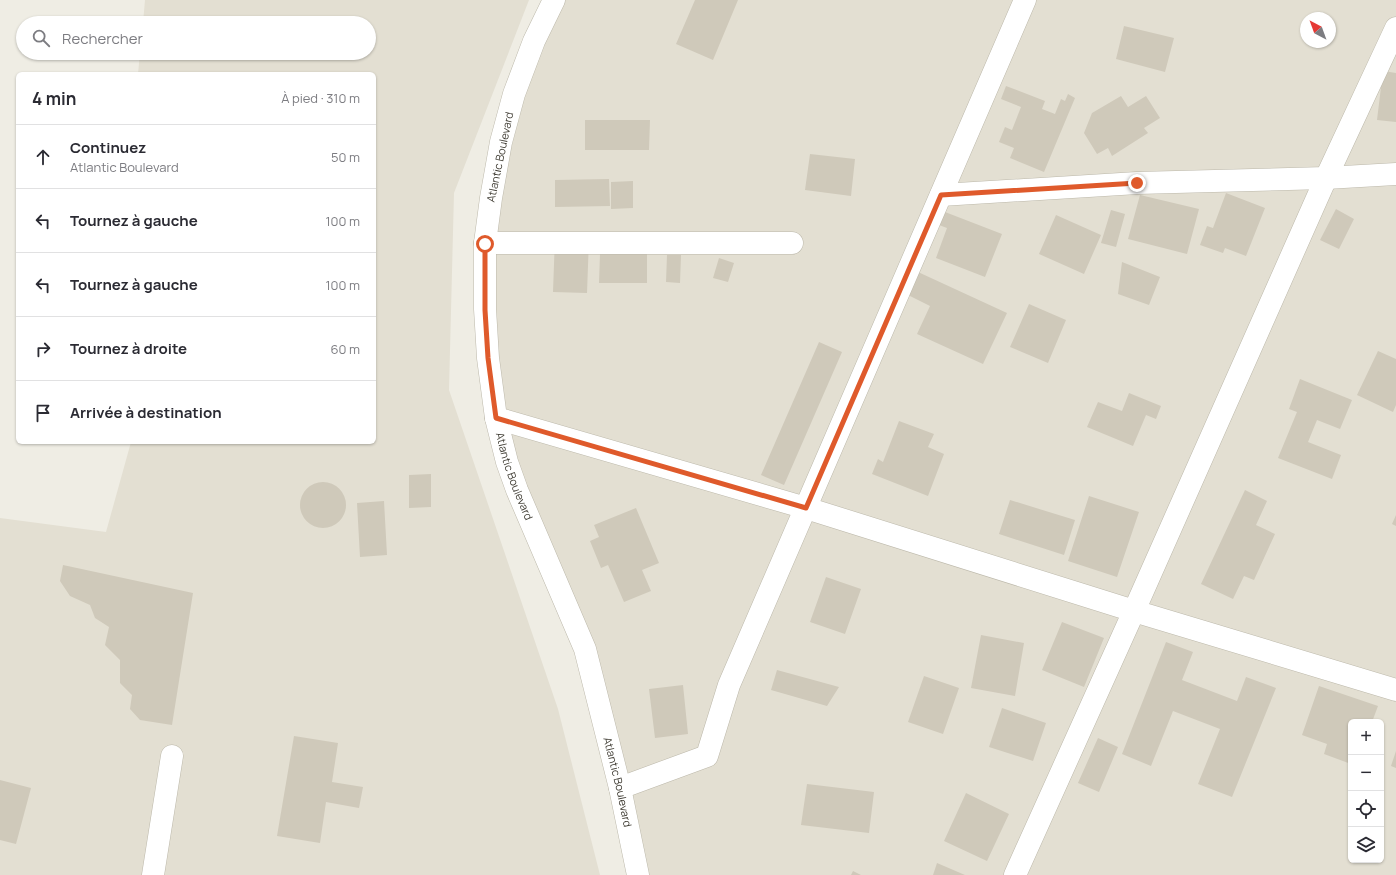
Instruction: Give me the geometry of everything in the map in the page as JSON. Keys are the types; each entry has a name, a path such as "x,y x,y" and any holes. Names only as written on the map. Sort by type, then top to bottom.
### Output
{"street":[{"name":"Atlantic Boulevard","path":"554,0 534,42 514,94 501,142 491,198 485,244 485,310 488,358 496,418 507,462 517,490 585,649 620,788 638,875"},
{"path":"620,788 707,756 729,685 1025,0"},
{"path":"1015,875 1326,178 1396,28"},
{"path":"941,195 1137,183 1326,178 1396,174"},
{"path":"485,244 792,243"},
{"path":"496,418 806,508 1134,611 1396,690"},
{"path":"153,875 172,756"}],"shaded area":[{"path":"145,0 529,0 454,193 449,390 558,709 600,875 0,875 0,518 106,532 130,444 376,444 376,72 138,72 139,60 376,60 376,16 144,16"},
{"path":"560,0 1396,0 1396,875 648,875 507,449 490,336 498,198 538,46"}],"building":[{"path":"695,0 738,0 713,60 676,44"},
{"path":"1124,26 1174,38 1165,72 1116,59"},
{"path":"1383,71 1396,73 1396,122 1377,120"},
{"path":"1006,86 1045,101 1042,109 1055,114 1061,99 1065,101 1068,94 1075,98 1044,172 1010,158 1014,148 999,142 1005,127 1012,130 1021,107 1001,99"},
{"path":"1121,96 1128,107 1146,96 1160,118 1144,128 1148,133 1112,156 1108,148 1097,154 1084,133 1092,113"},
{"path":"585,120 650,120 649,150 585,150"},
{"path":"810,154 855,159 851,196 805,190"},
{"path":"609,179 610,206 555,207 555,180"},
{"path":"633,181 633,208 611,209 611,182"},
{"path":"1226,193 1265,208 1246,256 1225,248 1223,253 1200,245 1207,226 1213,228"},
{"path":"1140,195 1199,209 1187,254 1128,239"},
{"path":"1336,209 1354,219 1339,249 1320,240"},
{"path":"1111,210 1125,214 1116,247 1101,243"},
{"path":"945,212 1002,234 985,277 936,258 947,228 939,225"},
{"path":"1056,215 1101,235 1084,274 1039,254"},
{"path":"555,237 589,238 587,293 553,292"},
{"path":"600,254 647,254 647,283 599,283"},
{"path":"667,255 681,255 680,283 666,282"},
{"path":"719,258 734,263 728,282 713,278"},
{"path":"1122,262 1160,277 1149,305 1118,294"},
{"path":"918,272 1007,313 983,364 917,334 930,306 908,295"},
{"path":"1029,304 1066,320 1048,363 1010,347"},
{"path":"819,342 842,352 784,485 761,475"},
{"path":"1378,351 1396,359 1396,405 1393,412 1357,395"},
{"path":"1300,379 1352,400 1340,429 1317,420 1308,442 1341,455 1332,479 1278,458 1297,412 1289,409"},
{"path":"1129,393 1161,406 1156,419 1146,415 1133,446 1087,427 1098,402 1122,411"},
{"path":"899,421 934,434 928,447 944,454 928,496 872,474 878,459 883,462"},
{"path":"431,474 431,507 409,508 409,475"},
{"path":"323,482 336,486 342,492 346,505 342,518 336,524 323,528 310,524 304,518 300,505 304,492 310,486"},
{"path":"1245,490 1267,501 1256,525 1275,534 1254,580 1244,576 1233,599 1201,584"},
{"path":"1089,496 1139,512 1117,577 1068,561"},
{"path":"1010,500 1075,520 1064,555 999,534"},
{"path":"384,501 387,555 360,557 357,503"},
{"path":"636,508 659,563 642,570 651,591 624,602 608,565 601,568 590,541 599,537 594,525"},
{"path":"1396,515 1396,526 1392,524"},
{"path":"63,565 193,593 172,725 140,720 130,709 132,695 120,683 120,660 105,645 109,627 95,618 90,605 70,596 60,581"},
{"path":"826,577 861,589 845,634 810,622"},
{"path":"1062,622 1104,638 1084,687 1042,670"},
{"path":"981,635 1024,643 1015,696 971,688"},
{"path":"1166,642 1193,652 1182,680 1237,701 1246,677 1276,688 1232,797 1198,784 1220,729 1173,711 1151,766 1122,754"},
{"path":"777,670 839,687 827,706 771,690"},
{"path":"924,676 959,688 943,734 908,722"},
{"path":"683,685 688,734 655,738 649,689"},
{"path":"1319,686 1378,706 1373,719 1348,719 1348,763 1324,754 1327,744 1302,735"},
{"path":"1002,708 1046,723 1033,761 989,747"},
{"path":"294,736 338,743 332,782 363,787 359,808 326,802 320,843 277,836"},
{"path":"1098,738 1118,747 1099,792 1078,783"},
{"path":"1396,751 1396,768 1391,766"},
{"path":"0,780 31,788 16,844 0,840"},
{"path":"807,784 874,792 869,833 801,825"},
{"path":"966,793 1009,814 987,861 944,841"},
{"path":"937,863 965,875 933,875"},
{"path":"853,871 861,875 851,875"}],"route":[{"path":"485,244 485,310 488,358 496,418 806,508 941,195 1137,183"}]}
